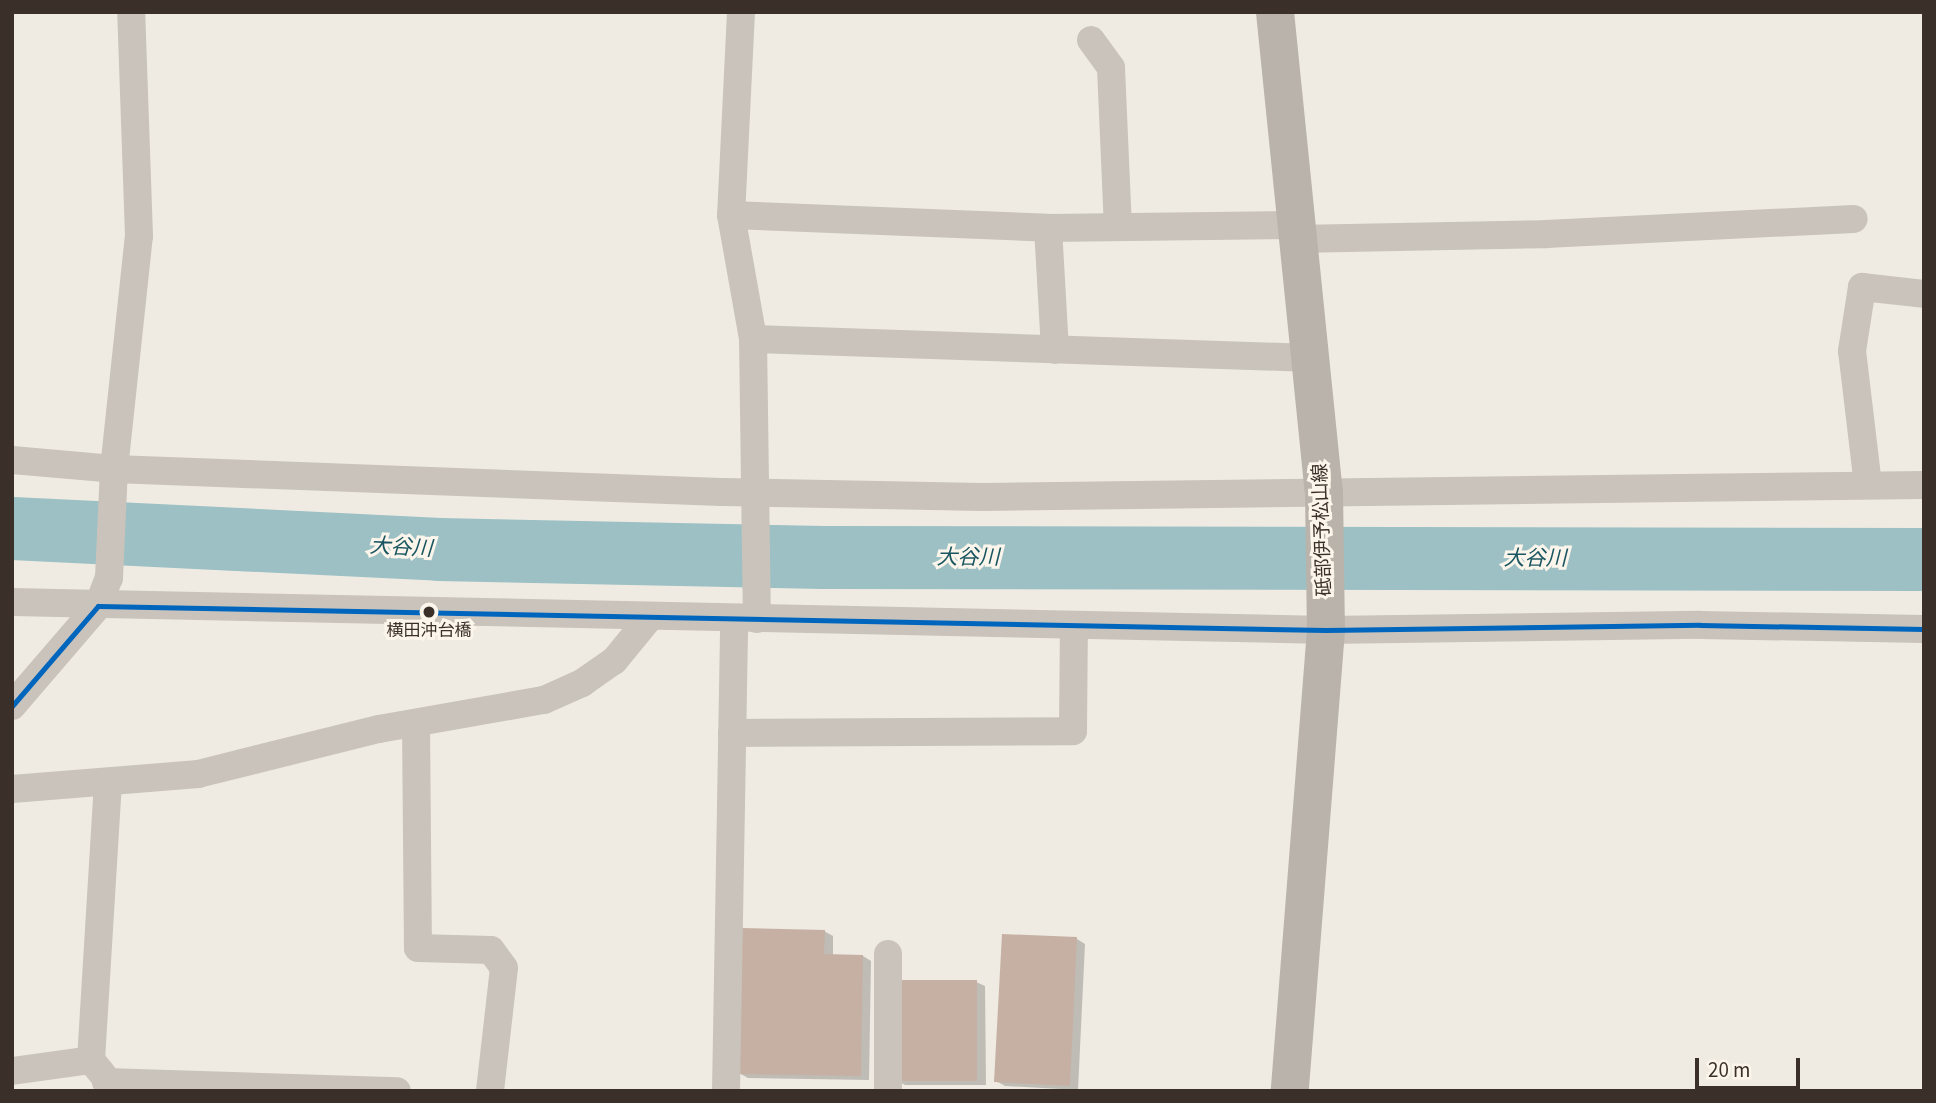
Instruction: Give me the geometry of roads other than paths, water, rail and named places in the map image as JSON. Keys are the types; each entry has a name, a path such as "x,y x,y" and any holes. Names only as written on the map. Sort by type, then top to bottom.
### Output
{"main road":[{"name":"砥部伊予松山線","path":"1275,12 1295,232 1324,491 1326,630 1290,1091"}],"street":[{"path":"12,706 98,606 109,578 114,476 139,236 131,12"},
{"path":"726,1091 732,733 749,612 756,501 753,339 731,215 741,12"},
{"path":"1091,40 1111,68 1118,227"},
{"path":"731,215 1048,228 1546,234 1854,219"},
{"path":"1048,228 1055,350"},
{"path":"1868,485 1852,351 1861,287 1924,294"},
{"path":"753,339 1310,358"},
{"path":"12,460 114,476 756,501 1324,491 1924,485"},
{"path":"12,602 650,617 749,612 1074,626 1326,630 1700,625 1924,629"},
{"path":"12,789 198,774 416,724 522,705 582,683 614,661 650,617"},
{"path":"732,733 1073,731 1074,626"},
{"path":"416,724 418,948 491,950 504,968 490,1091"},
{"path":"101,1078 108,783"},
{"path":"888,954 888,1091"},
{"path":"12,1071 101,1078 397,1091"}],"waterway":[{"name":"大谷川","path":"12,528 439,549 823,557 1924,559"}],"place":[{"name":"横田沖台橋","path":"429,612"}]}
